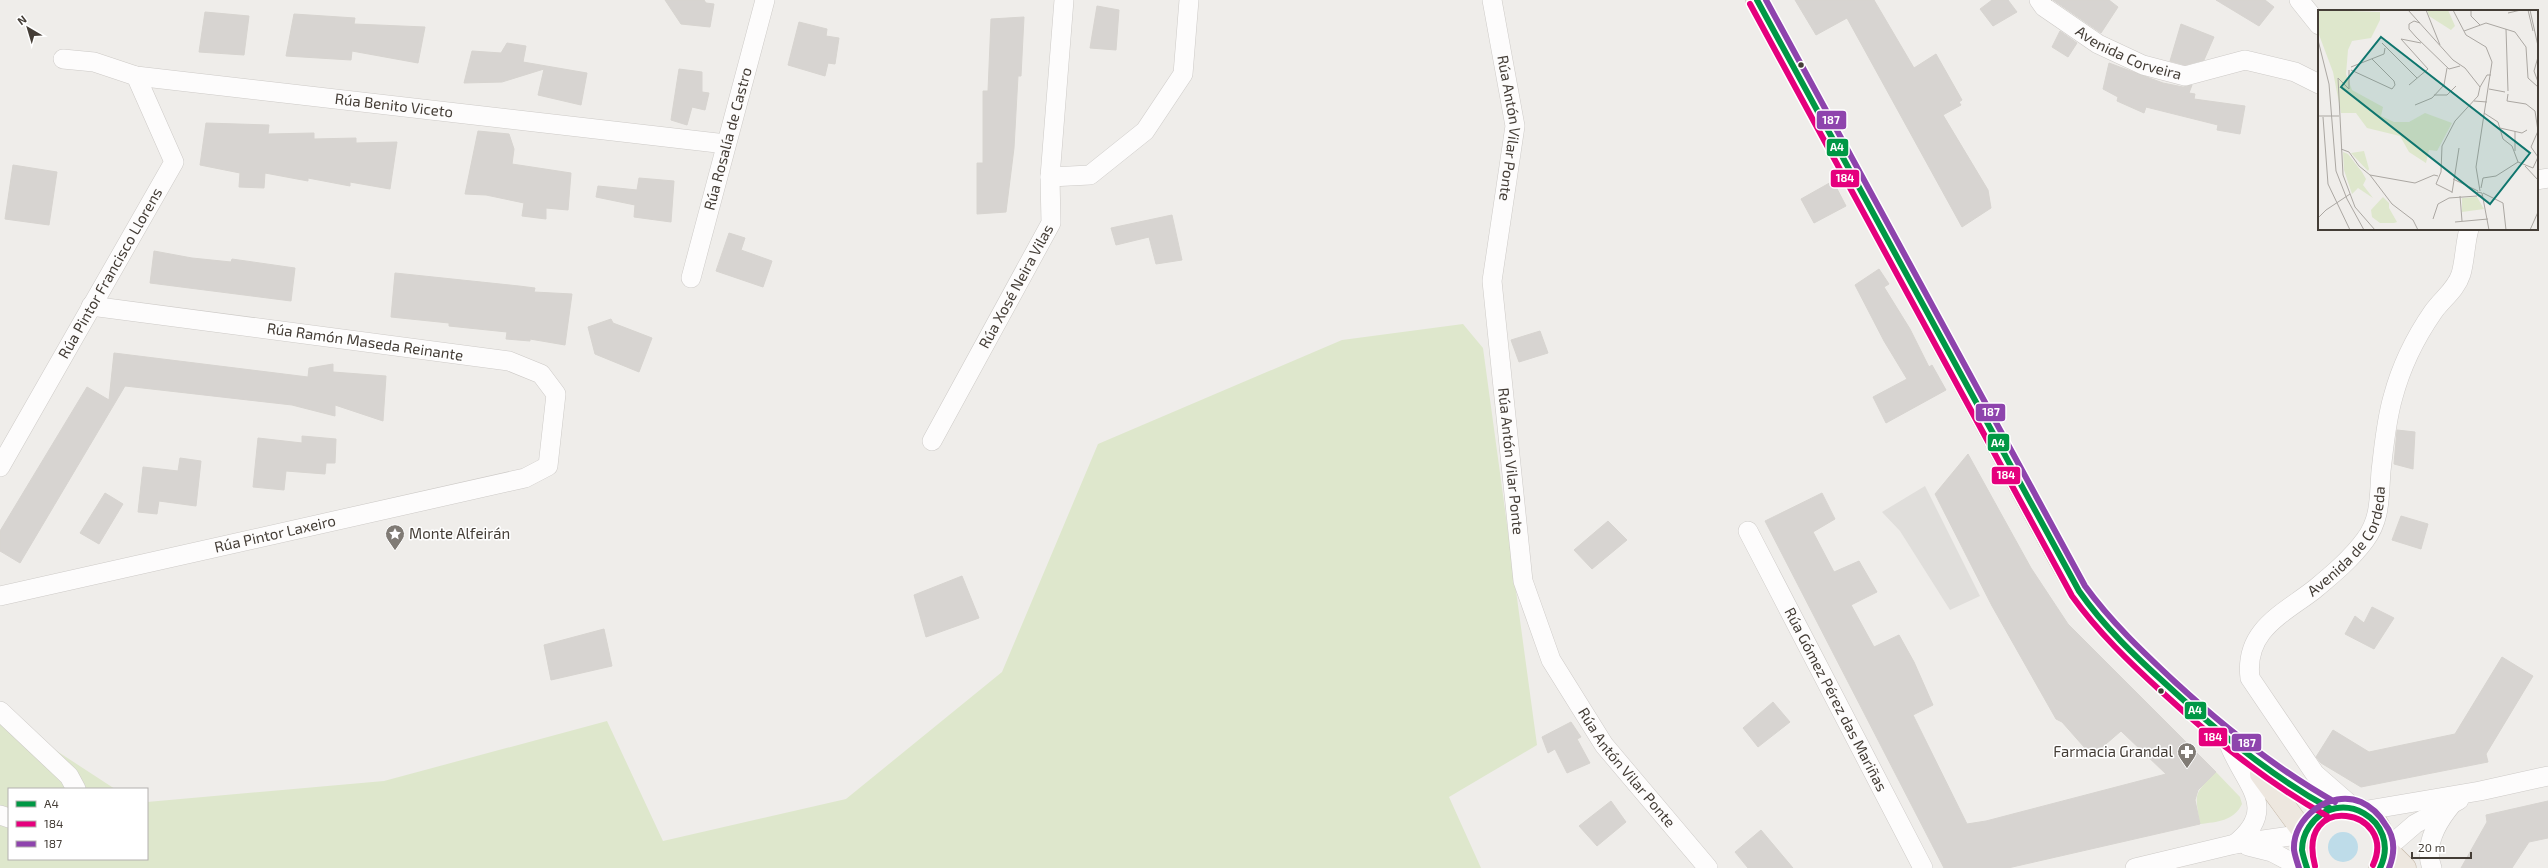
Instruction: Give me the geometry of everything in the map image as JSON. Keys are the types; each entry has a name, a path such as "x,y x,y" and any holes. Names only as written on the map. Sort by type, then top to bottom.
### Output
{"highway":[{"path":"1757,0 2078,590 2108,628 2137,659 2233,745 2281,798 2304,834"},
{"path":"2233,745 2298,791 2331,809"},
{"path":"2307,868 2302,847 2304,834 2311,822 2320,814 2331,809 2358,809 2372,817 2379,826 2383,858 2405,868"}],"street":[{"name":"Rúa Rosalía de Castro","path":"691,278 765,0"},
{"name":"Rúa Xosé Neira Vilas","path":"932,441 1051,223 1050,178 1064,0"},
{"path":"1050,178 1090,175 1145,130 1183,74 1189,0"},
{"name":"Rúa Antón Vilar Ponte","path":"1492,0 1516,126 1492,280 1523,581 1551,660 1604,745 1708,868"},
{"name":"Avenida Corveira","path":"2039,0 2044,7 2098,44 2143,65 2185,76 2245,60 2295,72 2318,84"},
{"path":"2299,0 2318,24"},
{"name":"Rúa Benito Viceto","path":"64,59 94,62 136,76 726,144"},
{"name":"Rúa Pintor Francisco Llorens","path":"0,467 174,162 136,76"},
{"path":"2538,180 2548,178"},
{"name":"Avenida de Cordeda","path":"2358,809 2315,774 2250,678 2248,663 2252,647 2272,620 2316,588 2352,556 2366,539 2377,519 2381,496 2387,421 2401,372 2420,330 2434,310 2451,293 2461,274 2469,230"},
{"name":"Rúa Ramón Maseda Reinante","path":"92,306 509,362 541,374 556,394 548,466"},
{"name":"Rúa Pintor Laxeiro","path":"0,596 525,478 548,466"},
{"name":"Rúa Gómez Pérez das Mariñas","path":"1748,531 1923,868"},
{"path":"0,711 69,776 75,788"},
{"path":"2233,745 2233,757 2256,796 2256,816 2249,833 2235,844"},
{"path":"2358,809 2480,791 2548,776"},
{"path":"2383,858 2415,824 2454,802 2480,791"},
{"path":"2432,868 2428,851 2432,837 2442,816 2454,802"},
{"path":"2135,868 2235,844 2304,834"},
{"path":"2235,844 2272,852 2302,868"}],"green space":[{"path":"1463,324 1483,348 1537,745 1449,797 1481,868 0,868 0,714 113,788 8,788 8,860 148,860 148,802 384,781 607,721 663,841 846,799 1002,672 1098,444 1342,340"},
{"path":"2216,772 2240,797 2242,804 2239,810 2224,820 2200,824 2197,806 2198,795 2203,785"}],"shaded area":[{"path":"1925,486 1980,596 1950,610 1900,531 1882,512"}],"water":[{"path":"2343,832 2354,836 2358,847 2354,858 2343,862 2332,858 2328,847 2332,836"}],"building":[{"path":"665,0 704,0 706,3 714,4 710,27 681,24"},
{"path":"1795,0 1874,0 1914,68 1936,54 1962,100 1959,102 1961,105 1943,115 1988,190 1991,208 1962,227 1847,18 1816,35"},
{"path":"1992,0 2008,0 2017,12 1993,26 1980,9"},
{"path":"2053,0 2109,0 2118,7 2101,33"},
{"path":"2216,0 2265,0 2274,7 2259,26"},
{"path":"1097,6 1119,10 1116,50 1090,48"},
{"path":"205,12 249,16 244,55 199,52"},
{"path":"294,14 355,18 354,24 425,27 418,63 352,51 351,60 286,56"},
{"path":"1024,17 1021,76 1018,76 1014,148 1006,212 977,214 977,163 983,163 983,91 988,91 991,19"},
{"path":"799,22 827,29 826,36 839,38 835,64 828,63 825,76 788,65"},
{"path":"2181,24 2214,37 2204,60 2185,65 2170,61"},
{"path":"2060,31 2077,43 2068,57 2052,47"},
{"path":"507,43 526,46 523,62 587,73 581,105 538,95 544,69 502,82 464,83 472,51 501,53"},
{"path":"2109,63 2163,83 2183,87 2192,85 2189,93 2195,94 2194,99 2245,106 2240,134 2217,130 2218,125 2146,107 2144,113 2117,101 2118,97 2103,89"},
{"path":"679,69 702,72 702,92 709,93 705,110 692,107 687,125 671,120"},
{"path":"206,123 269,125 268,134 314,133 314,139 356,138 356,143 397,142 390,189 350,182 350,186 308,178 308,181 265,173 264,188 239,187 240,173 200,165"},
{"path":"478,131 509,134 514,149 512,164 571,173 568,210 546,208 546,219 522,216 524,203 486,195 465,194"},
{"path":"13,165 57,172 49,225 5,219"},
{"path":"639,178 674,181 671,222 634,217 635,205 596,197 598,186 637,190"},
{"path":"1833,181 1846,206 1814,223 1801,199"},
{"path":"1172,215 1182,260 1156,264 1149,237 1116,245 1111,228"},
{"path":"729,233 745,238 741,250 772,261 763,287 716,271"},
{"path":"154,251 192,258 231,262 232,259 295,268 291,301 150,283"},
{"path":"1879,269 1889,284 1884,287 1910,329 1929,367 1932,365 1946,390 1886,423 1873,397 1907,379 1884,341 1855,285"},
{"path":"395,273 535,288 534,292 572,294 565,345 530,339 530,341 506,339 507,332 449,326 449,323 391,317"},
{"path":"611,319 613,323 652,338 639,372 595,354 588,327"},
{"path":"1540,331 1548,353 1519,362 1511,340"},
{"path":"114,353 308,377 309,368 333,364 333,372 386,376 383,421 335,405 335,416 292,405 125,386 20,563 0,551 0,531 87,387 109,400"},
{"path":"2397,430 2415,432 2413,469 2394,464"},
{"path":"302,436 336,439 335,463 326,463 325,474 286,471 284,490 253,487 258,438 302,443"},
{"path":"1968,454 2031,568 2068,624 2216,772 2198,790 2195,800 2200,824 2008,868 1944,868 1765,521 1822,493 1835,519 1813,532 1834,572 1859,561 1877,592 1851,605 1874,647 1899,635 1914,662 1933,705 1913,715 1967,824 1986,821 2166,774 2121,731 2092,756 2062,722 2056,719 1992,606 1935,494"},
{"path":"180,458 201,461 196,506 159,501 157,514 138,512 143,467 178,471"},
{"path":"105,493 123,504 99,544 80,533"},
{"path":"2401,516 2428,524 2421,549 2392,540"},
{"path":"1608,521 1627,540 1592,569 1574,550"},
{"path":"962,576 979,618 926,637 914,595"},
{"path":"2372,607 2394,618 2374,649 2345,634 2355,616 2364,623"},
{"path":"604,629 612,666 551,680 544,645"},
{"path":"2502,657 2533,676 2486,754 2488,762 2361,787 2321,763 2316,757 2333,730 2369,752 2455,734"},
{"path":"1773,702 1790,722 1758,747 1743,728"},
{"path":"1571,722 1581,737 1577,739 1590,763 1567,773 1555,749 1548,753 1542,737"},
{"path":"1611,801 1626,822 1597,846 1579,826"},
{"path":"2548,801 2548,838 2529,842 2512,868 2461,868 2487,822 2486,815"},
{"path":"1761,830 1793,868 1748,868 1735,852"}],"transit line":[{"name":"A4","path":"1757,0 2079,591 2099,617 2132,653 2226,737 2287,782 2331,809"},
{"name":"187","path":"1766,0 2085,586 2128,636 2175,682 2212,715 2292,776 2335,802"},
{"name":"184","path":"1750,4 2072,596 2104,635 2127,659 2221,744 2262,775 2327,816"},
{"name":"187","path":"2299,868 2294,850 2295,838 2299,827 2306,817 2315,809 2326,803 2349,799 2361,802 2375,811 2391,834 2393,851 2389,868"},
{"name":"A4","path":"2307,868 2302,850 2306,832 2321,814 2336,808 2350,808 2364,813 2375,823 2383,836 2385,851 2380,868"},
{"name":"184","path":"2315,866 2313,842 2319,826 2331,818 2346,816 2361,821 2372,831 2377,846 2373,865"}],"place":[{"name":"Monte Alfeirán","path":"395,551"},
{"name":"Farmacia Grandal","path":"2187,769"}]}
